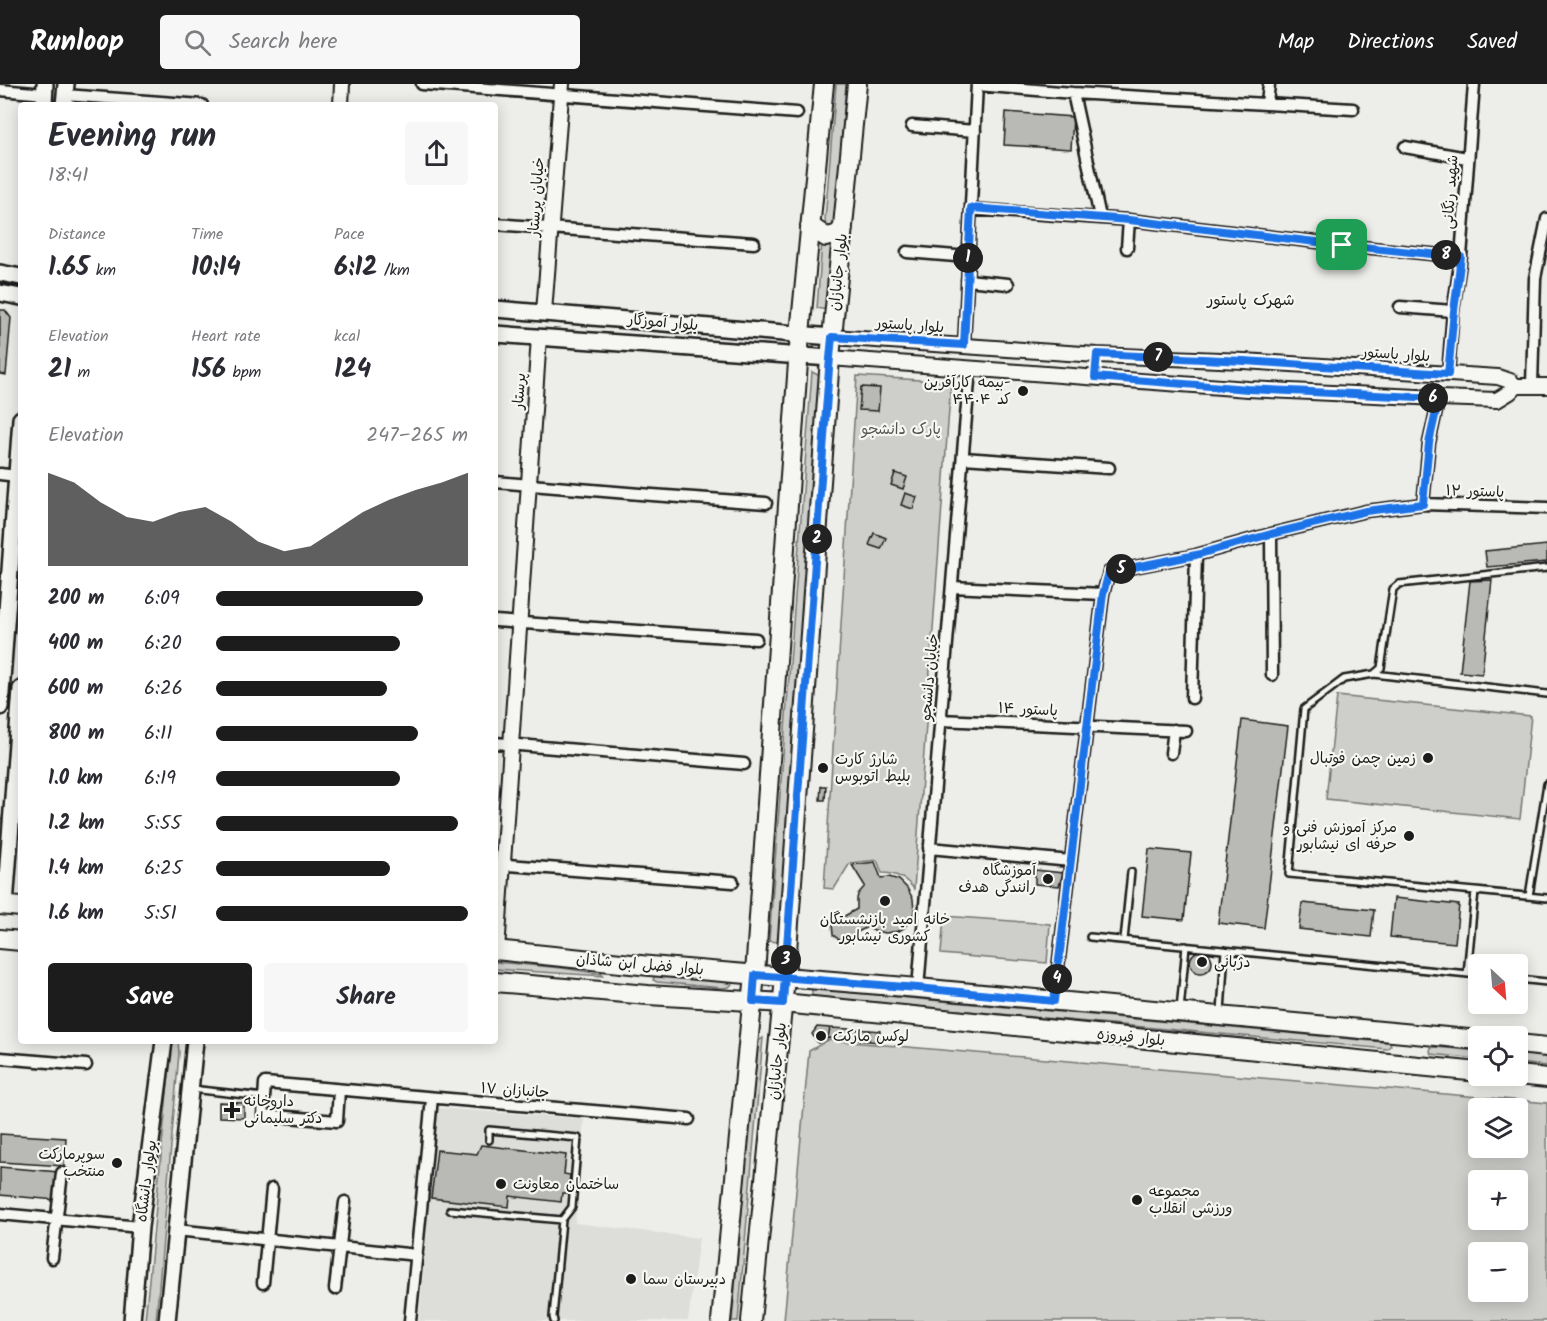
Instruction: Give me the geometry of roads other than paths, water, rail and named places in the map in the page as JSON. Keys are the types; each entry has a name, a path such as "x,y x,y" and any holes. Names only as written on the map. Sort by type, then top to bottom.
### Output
{"main road":[{"name":"بلوار جانبازان","path":"721,1321 753,1001 798,356 824,84"},
{"name":"بلوار جانبازان","path":"751,1321 783,1003 830,358 857,84"},
{"path":"810,226 826,237 836,235 843,229"},
{"path":"0,273 18,276"},
{"path":"0,293 18,296"},
{"name":"بلوار آموزگار","path":"498,309 832,337"},
{"name":"بلوار آموزگار","path":"498,334 830,358"},
{"path":"0,707 3,626 18,462"},
{"path":"9,906 5,843 16,826 18,775"},
{"path":"0,939 18,941"},
{"name":"بلوار فضل ابن شاذان","path":"498,950 785,978"},
{"path":"648,995 650,966"},
{"name":"بلوار فیروزه","path":"785,978 918,988 1468,1039"},
{"name":"بلوار فضل ابن شاذان","path":"498,982 648,995 783,1003"},
{"name":"بلوار فیروزه","path":"783,1003 1468,1071"},
{"path":"1406,1064 1408,1034"},
{"name":"بولوار دانشگاه","path":"132,1321 140,1227 164,1044"},
{"path":"167,1321 195,1044"},
{"path":"1528,1045 1547,1047"},
{"path":"1528,1077 1547,1078"}],"street":[{"path":"341,102 342,84"},
{"path":"422,84 561,89 662,102 797,113"},
{"path":"964,345 977,84 1353,109"},
{"path":"1267,104 1269,84"},
{"name":"شهید رنگانی","path":"1448,374 1461,257 1473,84"},
{"name":"خیابان پرستار","path":"544,312 561,89"},
{"path":"1073,89 1100,218"},
{"path":"0,90 45,94"},
{"path":"65,95 161,102"},
{"path":"912,126 975,131"},
{"path":"1406,147 1467,158"},
{"path":"971,208 1129,220 1461,257"},
{"path":"1532,385 1535,278 1547,219"},
{"path":"1127,248 1129,220"},
{"path":"498,224 754,243"},
{"path":"907,252 968,257"},
{"path":"967,280 1008,284"},
{"path":"1400,307 1454,311"},
{"name":"پرستار","path":"498,893 511,745 539,337"},
{"name":"بلوار پاستور","path":"832,337 1498,377 1516,386"},
{"path":"1095,377 1097,354"},
{"path":"830,358 1248,389 1439,398 1497,400 1516,386 1547,386"},
{"name":"خیابان دانشجو","path":"918,988 970,369"},
{"path":"1423,504 1429,443 1439,398"},
{"path":"963,458 1109,468"},
{"path":"0,474 17,476"},
{"path":"498,482 766,502"},
{"name":"۱۲ پاستور","path":"1103,594 1109,572 1196,555 1366,511 1423,504 1547,508"},
{"path":"1271,534 1272,675"},
{"path":"1192,698 1196,555"},
{"path":"952,587 1103,594 1054,1001"},
{"path":"498,621 756,639"},
{"name":"پاستور ۱۴","path":"940,720 1180,730 1171,753"},
{"path":"498,743 744,764"},
{"path":"929,848 1071,861"},
{"path":"499,864 733,882"},
{"path":"0,1058 86,1065"},
{"name":"جانبازان ۱۷","path":"264,1097 265,1083 689,1119"},
{"path":"264,1097 262,1115 337,1120 339,1090"},
{"path":"410,1321 432,1098"},
{"path":"52,1258 62,1173"},
{"path":"262,1283 273,1189"},
{"path":"335,1289 345,1202"},
{"path":"0,1214 140,1227"},
{"path":"176,1230 417,1255"}],"lane":[{"path":"1374,674 1381,668 1393,589 1399,584 1547,568"},
{"path":"1547,694 1374,674 1344,679 1304,709 1289,874 1547,898"},
{"path":"1529,896 1547,784"},
{"path":"1124,940 1131,872"},
{"path":"1090,937 1467,974 1475,891"},
{"path":"1179,1012 1186,946"},
{"path":"1221,1016 1225,950"},
{"path":"1528,980 1547,982"},
{"path":"190,1089 264,1097"},
{"path":"489,1140 489,1130 578,1138 572,1207 562,1220 554,1321"},
{"path":"450,1210 562,1220"}],"place":[{"name":"بیمه کارآفرین- کد ۴۴۰۴","path":"1023,391"},
{"name":"زمین چمن فوتبال","path":"1428,758"},
{"name":"شارژ کارت بلیط اتوبوس","path":"823,768"},
{"name":"مرکز آموزش فنی و حرفه ای نیشابور","path":"1409,836"},
{"name":"آموزشگاه رانندگی هدف","path":"1048,879"},
{"name":"خانه امید بازنشستگان کشوری نیشابور","path":"885,901"},
{"name":"دژبانی","path":"1202,962"},
{"name":"لوکس مارکت","path":"821,1036"},
{"name":"داروخانه دکتر سلیمانی","path":"232,1110"},
{"name":"سوپرمارکت منتخب","path":"117,1163"},
{"name":"ساختمان معاونت","path":"501,1184"},
{"name":"مجموعه ورزشی انقلاب","path":"1137,1200"},
{"name":"دبیرستان سما","path":"631,1279"}],"district":[{"name":"شهرک پاستور","path":"1251,299"}],"park label":[{"name":"پارک دانشجو","path":"901,429"}]}
